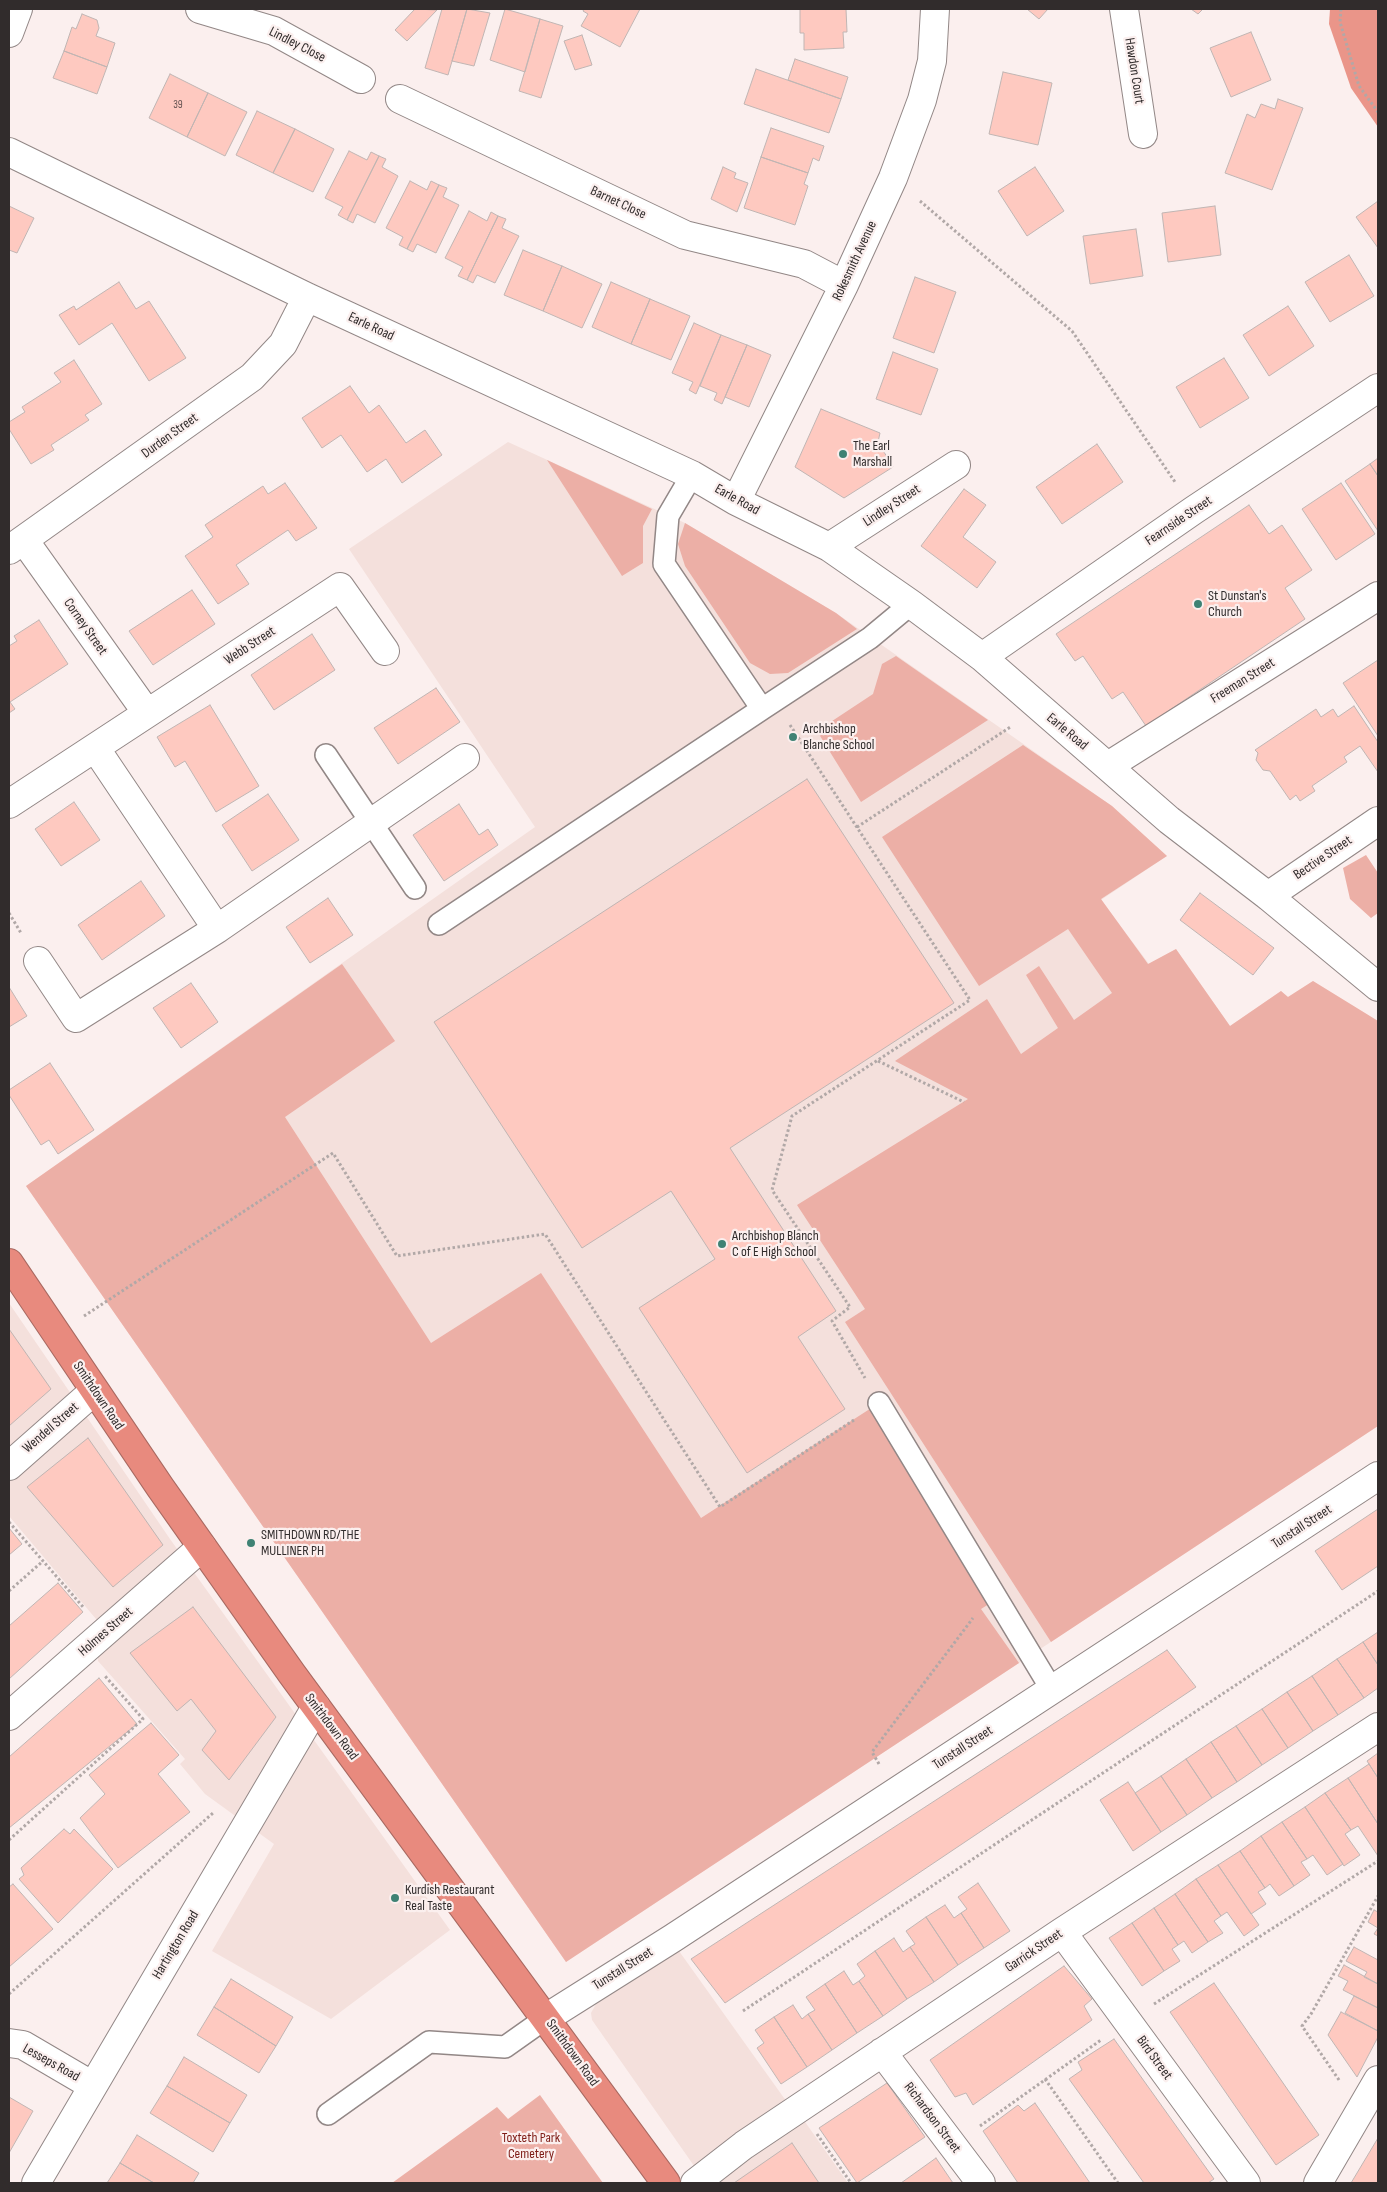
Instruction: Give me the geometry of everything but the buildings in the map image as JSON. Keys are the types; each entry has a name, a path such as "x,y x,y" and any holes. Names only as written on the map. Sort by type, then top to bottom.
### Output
{"highway":[{"name":"Smithdown Road","path":"9,1263 94,1391 316,1707 666,2183"}],"street":[{"path":"9,33 18,9"},
{"name":"Lindley Close","path":"200,9 274,31 361,79"},
{"name":"Rokesmith Avenue","path":"736,501 844,285 892,178 922,100 932,61 935,9"},
{"name":"Hawdon Court","path":"1124,9 1143,134"},
{"name":"Barnet Close","path":"400,99 685,235 804,264 844,285"},
{"name":"Earle Road","path":"9,152 307,297 692,475 736,501 828,547 911,604 982,657 1169,820 1268,896 1378,987"},
{"name":"Durden Street","path":"16,545 252,377 283,344 307,297"},
{"name":"Fearnside Street","path":"982,657 1194,510 1378,388"},
{"name":"Lindley Street","path":"828,547 956,465"},
{"name":"Corney Street","path":"16,545 147,713"},
{"name":"Webb Street","path":"9,804 96,749 147,713 340,587 385,651"},
{"name":"Freeman Street","path":"1108,766 1378,596"},
{"path":"96,749 217,929"},
{"path":"38,961 76,1018 217,929 465,758"},
{"name":"Bective Street","path":"1268,896 1378,821"},
{"name":"Wendell Street","path":"9,1466 94,1391"},
{"name":"Tunstall Street","path":"546,2018 1378,1476"},
{"name":"Holmes Street","path":"9,1716 202,1547"},
{"name":"Hartington Road","path":"36,2183 316,1707"},
{"name":"Garrick Street","path":"695,2183 744,2145 1062,1932 1378,1728"},
{"name":"Bird Street","path":"1062,1932 1246,2183"},
{"name":"Lesseps Road","path":"9,2043 23,2045 93,2086"},
{"name":"Richardson Street","path":"882,2052 981,2183"},
{"path":"1318,2183 1378,2080"}],"lane":[{"path":"692,475 668,516 664,564 768,705"},
{"path":"439,924 600,814 870,638 911,604"},
{"path":"326,755 415,888"},
{"path":"879,1404 1052,1690"},
{"path":"328,2114 429,2042 505,2047 546,2018"}],"path":[{"path":"1341,9 1340,22 1359,86 1378,112"},
{"path":"892,178 1072,331 1194,510"},
{"path":"56,1334 333,1154 397,1256 545,1234 720,1507 879,1404 832,1321 850,1307 772,1190 792,1116 970,1000 857,827 768,705"},
{"path":"857,827 1040,709"},
{"path":"877,1060 964,1102"},
{"path":"9,1522 105,1632"},
{"path":"9,1591 43,1561"},
{"path":"743,2011 1378,1591"},
{"path":"897,1791 872,1752 992,1592"},
{"path":"9,1840 142,1719 84,1651"},
{"path":"9,1994 219,1807"},
{"path":"953,2146 1128,2022 1378,1862"},
{"path":"1360,2111 1302,2026 1311,2014 1378,1896"},
{"path":"1045,2079 1118,2183"},
{"path":"799,2109 851,2183"}],"shaded area":[{"path":"1330,9 1378,9 1378,127 1351,88 1329,24"},
{"name":"Archbishop Blanch C of E High School","path":"508,442 685,523 836,613 1112,806 1167,856 1101,900 1149,964 1176,949 1230,1026 1281,991 1288,997 1313,981 1378,1021 1378,1426 566,1962 26,1186 535,827 349,549"},
{"path":"9,1303 170,1539 450,1930 331,2019 212,1951 274,1844 205,1794 180,1764 185,1759 98,1661 96,1619 9,1516"},
{"path":"679,1951 784,2098 803,2119 848,2183 706,2183 592,2020 591,2013 596,2004"}],"green space":[{"path":"547,460 652,509 643,526 643,563 622,576"},
{"path":"685,523 836,613 857,629 788,673 770,674 750,663 685,566 678,544"},
{"path":"896,656 988,720 861,802 817,731 873,694 882,664"},
{"path":"1023,745 1112,806 1167,856 1101,899 1148,964 1176,949 1230,1026 1281,991 1288,997 1313,981 1378,1021 1378,1426 1051,1642 845,1322 865,1309 797,1205 968,1099 895,1061 987,999 1021,1054 1058,1028 1026,975 1039,966 1074,1020 1112,993 1068,929 979,986 882,837"},
{"path":"1366,855 1378,873 1378,913 1371,918 1350,899 1343,868"},
{"path":"342,964 395,1041 285,1117 431,1343 541,1273 701,1518 879,1403 997,1599 981,1609 1019,1663 566,1962 26,1186"},
{"name":"Toxteth Park Cemetery","path":"540,2095 603,2183 392,2183 497,2107 508,2119"}],"place":[{"name":"The Earl Marshall","path":"843,454"},
{"name":"St Dunstan's Church","path":"1198,604"},
{"name":"Archbishop Blanche School","path":"793,737"},
{"name":"Archbishop Blanch C of E High School","path":"722,1244"},
{"name":"SMITHDOWN RD/THE MULLINER PH","path":"251,1543"},
{"name":"Kurdish Restaurant Real Taste","path":"395,1898"}]}
